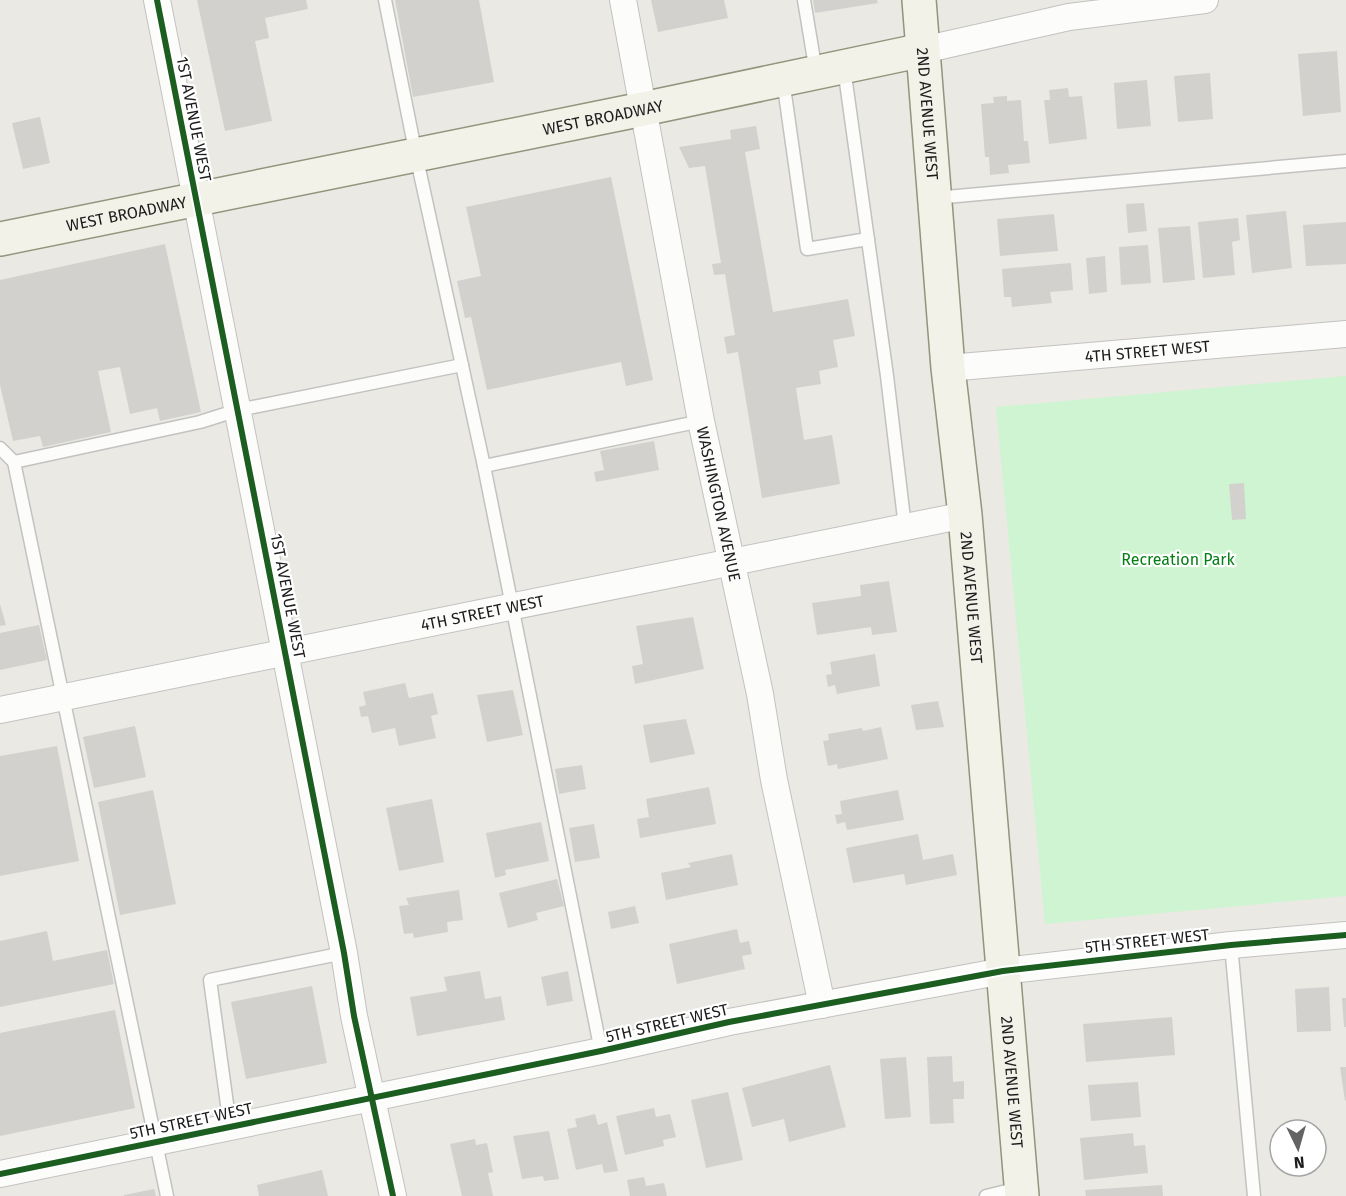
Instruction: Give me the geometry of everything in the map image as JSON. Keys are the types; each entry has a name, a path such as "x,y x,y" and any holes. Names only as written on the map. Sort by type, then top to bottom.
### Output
{"main road":[{"name":"2ND AVENUE WEST","path":"919,0 948,368 965,515 1022,1192"},
{"name":"WEST BROADWAY","path":"0,239 196,201 922,50"}],"street":[{"name":"1ST AVENUE WEST","path":"157,0 344,953 354,1016 393,1196"},
{"name":"WASHINGTON AVENUE","path":"623,0 701,421 760,694 774,780 822,1005"},
{"name":"WEST BROADWAY","path":"922,50 1069,17 1205,0"},
{"name":"4TH STREET WEST","path":"948,368 1346,334"},
{"name":"4TH STREET WEST","path":"0,710 965,515"},
{"name":"5TH STREET WEST","path":"0,1174 601,1052 729,1022 1003,971 1231,945 1346,935"}],"lane":[{"path":"385,0 513,606 601,1052"},
{"path":"804,0 830,69 868,239 905,527"},
{"path":"783,79 807,249 868,239"},
{"path":"934,198 1346,162"},
{"path":"14,462 200,422 237,410 462,365"},
{"path":"484,466 701,421"},
{"path":"0,448 14,462 167,1196"},
{"path":"1231,945 1254,1196"},
{"path":"230,1126 210,980 344,953"},
{"path":"986,1196 1022,1192"}],"green space":[{"name":"Recreation Park","path":"1346,376 1346,896 1045,924 996,407"}],"building":[{"path":"197,0 306,0 308,9 265,18 269,38 255,41 272,121 225,131"},
{"path":"395,0 479,0 494,82 413,97"},
{"path":"651,0 724,0 728,18 658,32"},
{"path":"813,0 877,0 878,3 815,13"},
{"path":"1337,51 1341,112 1303,116 1298,54"},
{"path":"1210,73 1213,119 1178,122 1174,76"},
{"path":"1147,80 1151,126 1117,129 1114,83"},
{"path":"1068,88 1069,97 1082,96 1087,139 1049,144 1044,100 1050,100 1049,90"},
{"path":"1007,96 1007,101 1021,100 1024,141 1028,141 1030,163 1008,165 1009,173 990,175 989,157 985,157 981,104 994,103 993,97"},
{"path":"40,117 50,163 23,169 12,123"},
{"path":"756,126 760,149 745,152 773,312 848,299 855,336 833,340 838,367 819,371 821,384 796,388 804,440 832,435 840,484 762,498 738,352 727,354 724,337 735,335 725,274 714,275 712,264 721,263 705,166 689,168 679,147 731,139 730,130"},
{"path":"611,177 653,380 626,386 621,362 487,390 471,317 465,318 457,281 481,276 466,207"},
{"path":"1144,203 1147,231 1128,233 1126,204"},
{"path":"1286,211 1292,268 1252,273 1246,215"},
{"path":"1054,214 1058,251 1000,256 997,219"},
{"path":"1238,218 1240,240 1232,242 1235,275 1203,278 1198,222"},
{"path":"1346,222 1346,264 1306,266 1303,225"},
{"path":"1190,226 1195,280 1163,283 1158,228"},
{"path":"165,244 201,412 160,421 157,408 130,414 120,367 98,371 111,432 43,447 40,436 13,441 0,385 0,280"},
{"path":"1148,245 1151,283 1121,285 1119,247"},
{"path":"1105,256 1107,292 1089,294 1086,258"},
{"path":"1071,263 1073,290 1050,292 1052,303 1012,307 1011,297 1004,297 1002,269"},
{"path":"654,441 659,470 596,482 594,472 604,470 600,451"},
{"path":"1244,483 1246,519 1232,520 1229,484"},
{"path":"889,581 897,632 872,635 871,627 817,635 812,603 861,596 860,585"},
{"path":"0,604 6,625 0,626"},
{"path":"693,617 704,669 635,684 632,666 643,664 636,626"},
{"path":"39,625 47,660 0,670 0,633"},
{"path":"875,654 880,686 837,694 835,685 828,687 826,675 832,674 830,662"},
{"path":"405,683 409,698 433,693 438,714 431,716 436,738 399,746 395,728 372,733 368,716 361,717 359,707 366,705 363,692"},
{"path":"513,690 523,735 487,742 477,695"},
{"path":"938,701 944,727 916,730 911,705"},
{"path":"686,719 695,754 650,763 643,725"},
{"path":"135,726 146,777 94,788 83,737"},
{"path":"881,727 888,759 838,769 837,764 828,766 823,741 829,740 828,734"},
{"path":"57,746 79,861 0,876 0,756"},
{"path":"582,765 586,789 559,794 555,769"},
{"path":"709,787 716,824 640,838 637,819 649,817 646,799"},
{"path":"153,790 176,904 120,915 98,802"},
{"path":"898,790 904,820 847,830 845,822 837,824 835,815 842,814 840,801"},
{"path":"432,799 444,862 399,871 386,808"},
{"path":"541,822 549,861 505,870 506,875 495,878 486,833"},
{"path":"594,824 600,858 575,862 569,828"},
{"path":"918,834 923,860 953,854 957,875 906,885 904,874 853,883 846,848"},
{"path":"732,854 738,885 666,900 661,873 691,867 688,863"},
{"path":"557,879 564,906 536,913 538,920 508,928 499,893"},
{"path":"459,890 463,920 447,922 448,932 414,938 413,933 404,934 399,906 409,905 406,898"},
{"path":"635,906 639,923 611,929 608,912"},
{"path":"737,929 740,943 749,941 752,954 742,956 745,969 677,984 669,944"},
{"path":"47,931 53,961 107,950 114,984 0,1007 0,941"},
{"path":"480,971 485,999 501,996 505,1020 417,1036 410,997 447,991 444,977"},
{"path":"568,971 573,1001 547,1006 541,977"},
{"path":"312,986 327,1063 246,1079 231,1002"},
{"path":"1329,987 1331,1031 1297,1032 1295,989"},
{"path":"1342,998 1346,998 1346,1027 1344,1027"},
{"path":"115,1010 135,1108 0,1136 0,1033"},
{"path":"1172,1017 1175,1055 1086,1062 1083,1024"},
{"path":"952,1056 953,1082 964,1081 964,1099 953,1099 954,1123 930,1124 927,1057"},
{"path":"906,1057 911,1117 885,1119 880,1059"},
{"path":"830,1065 846,1127 789,1142 784,1119 752,1127 742,1088"},
{"path":"1340,1067 1346,1067 1345,1101"},
{"path":"1138,1082 1141,1117 1091,1121 1088,1085"},
{"path":"728,1092 743,1160 706,1168 691,1100"},
{"path":"654,1108 656,1117 670,1114 676,1137 663,1140 664,1146 625,1155 616,1116"},
{"path":"595,1114 598,1125 607,1122 618,1171 604,1173 602,1164 576,1170 567,1129 577,1127 575,1119"},
{"path":"549,1131 559,1179 544,1181 543,1176 522,1179 513,1136"},
{"path":"1133,1133 1134,1146 1145,1145 1148,1173 1084,1180 1080,1138"},
{"path":"475,1139 476,1145 487,1143 493,1172 488,1173 493,1196 462,1196 450,1144"},
{"path":"322,1170 328,1196 259,1196 257,1185"},
{"path":"644,1177 646,1186 664,1183 667,1196 630,1196 627,1180"},
{"path":"1162,1185 1163,1196 1086,1196 1085,1190"},
{"path":"154,1189 156,1196 124,1196 124,1195"}],"cycle path":[{"path":"157,0 344,953 354,1016 393,1196"},
{"path":"0,1174 601,1051 729,1022 1003,971 1231,945 1346,935"}]}
